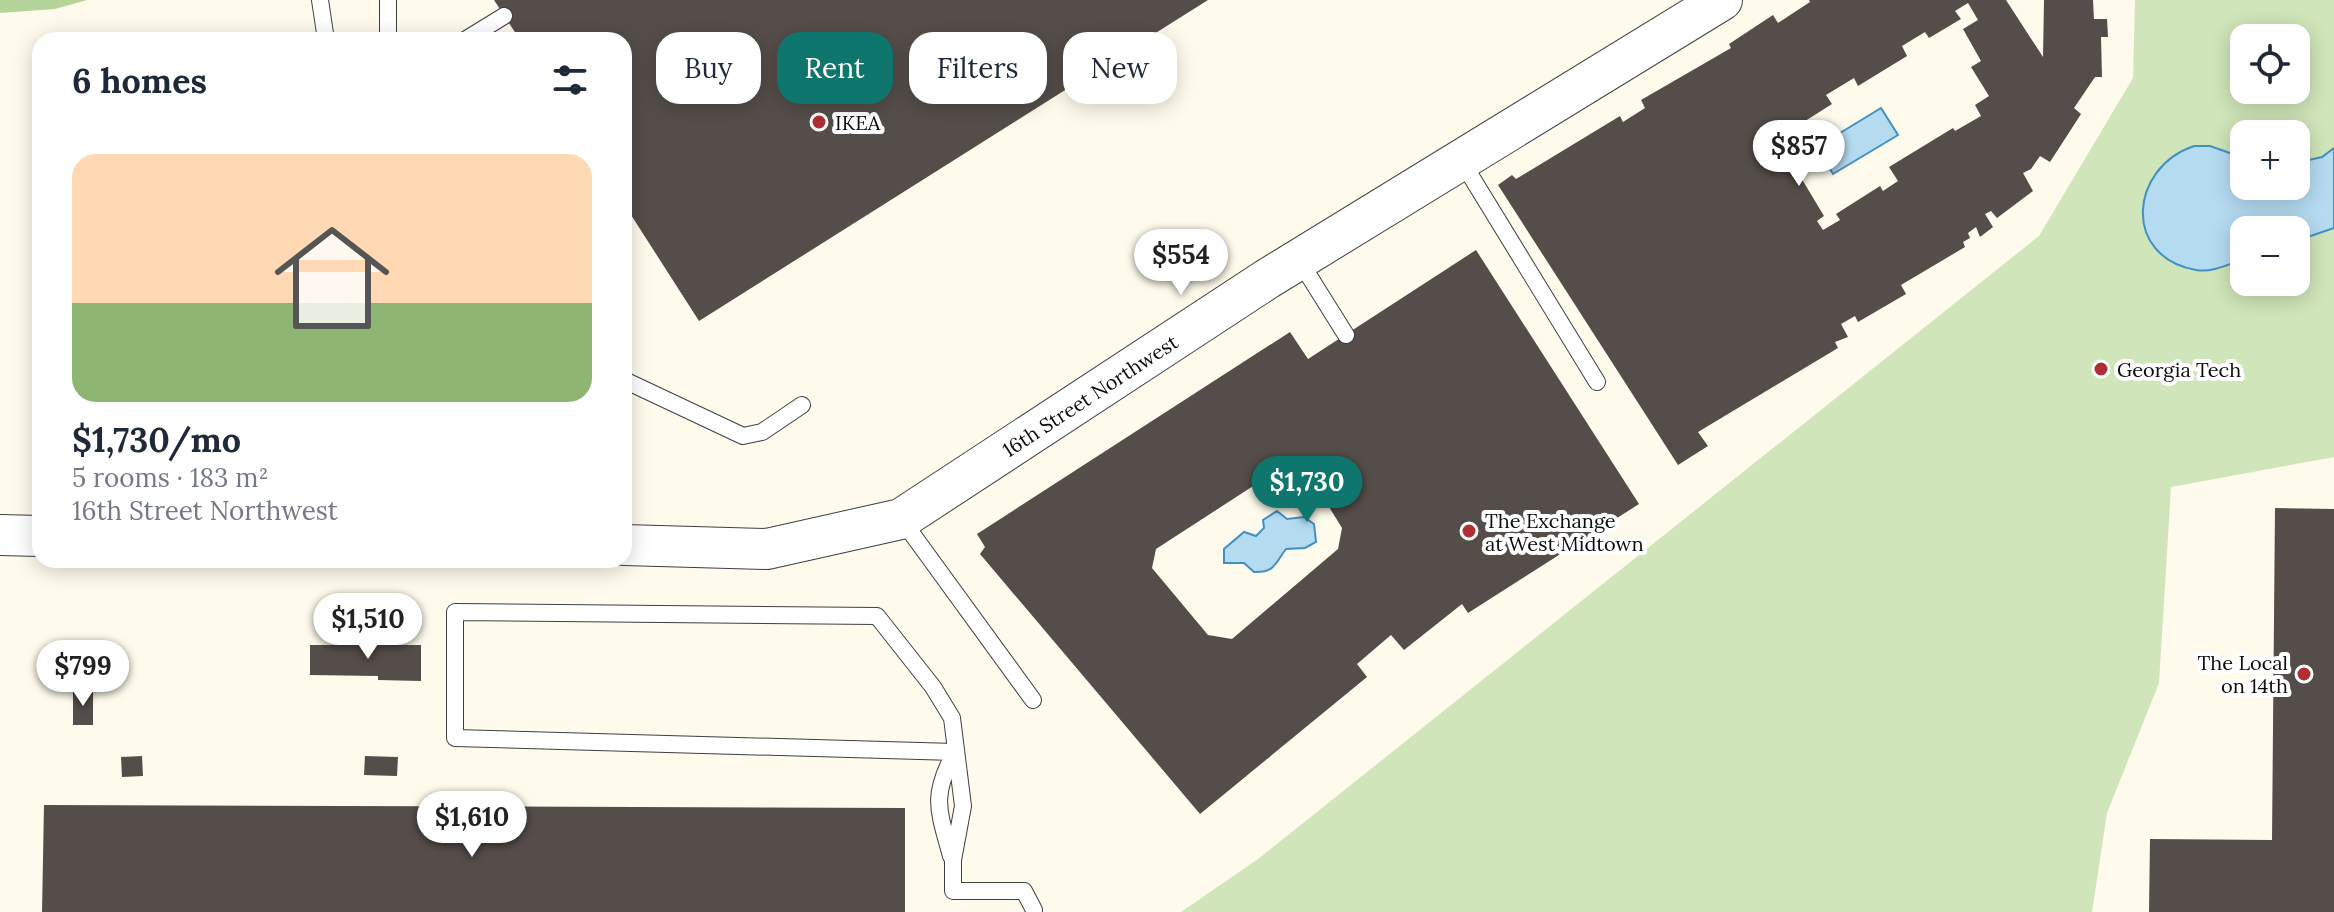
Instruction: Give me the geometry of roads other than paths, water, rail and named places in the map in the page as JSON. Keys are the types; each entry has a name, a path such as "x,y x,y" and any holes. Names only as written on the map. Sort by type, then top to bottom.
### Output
{"street":[{"name":"16th Street Northwest","path":"632,545 767,549 901,519 1299,260 1722,0"},
{"path":"0,535 32,536"}],"lane":[{"path":"320,0 325,32"},
{"path":"388,0 388,32"},
{"path":"478,32 504,16"},
{"path":"1461,160 1597,382"},
{"path":"1299,260 1346,335"},
{"path":"632,384 743,436 762,432 802,405"},
{"path":"901,519 1033,700"},
{"path":"955,752 455,738 455,612 877,616 933,687 952,718 963,806 953,860 953,891 1024,891 1034,910"},
{"path":"953,860 940,818 938,783 955,752"}],"water":[{"path":"1881,108 1898,135 1833,174 1817,147"},
{"path":"2194,146 2210,146 2230,153 2230,200 2310,200 2310,160 2322,157 2334,148 2334,228 2310,236 2310,216 2230,216 2230,264 2202,271 2172,262 2155,248 2146,231 2143,211 2147,191 2156,173 2172,157"},
{"path":"1277,511 1287,519 1304,517 1314,524 1316,542 1305,548 1286,549 1274,566 1266,571 1254,572 1244,563 1224,563 1224,549 1244,532 1256,536 1264,528 1263,520"}],"place":[{"name":"IKEA","path":"819,122"},
{"name":"Georgia Tech","path":"2101,369"},
{"name":"The Exchange at West Midtown","path":"1469,531"},
{"name":"The Local on 14th","path":"2304,674"}]}
